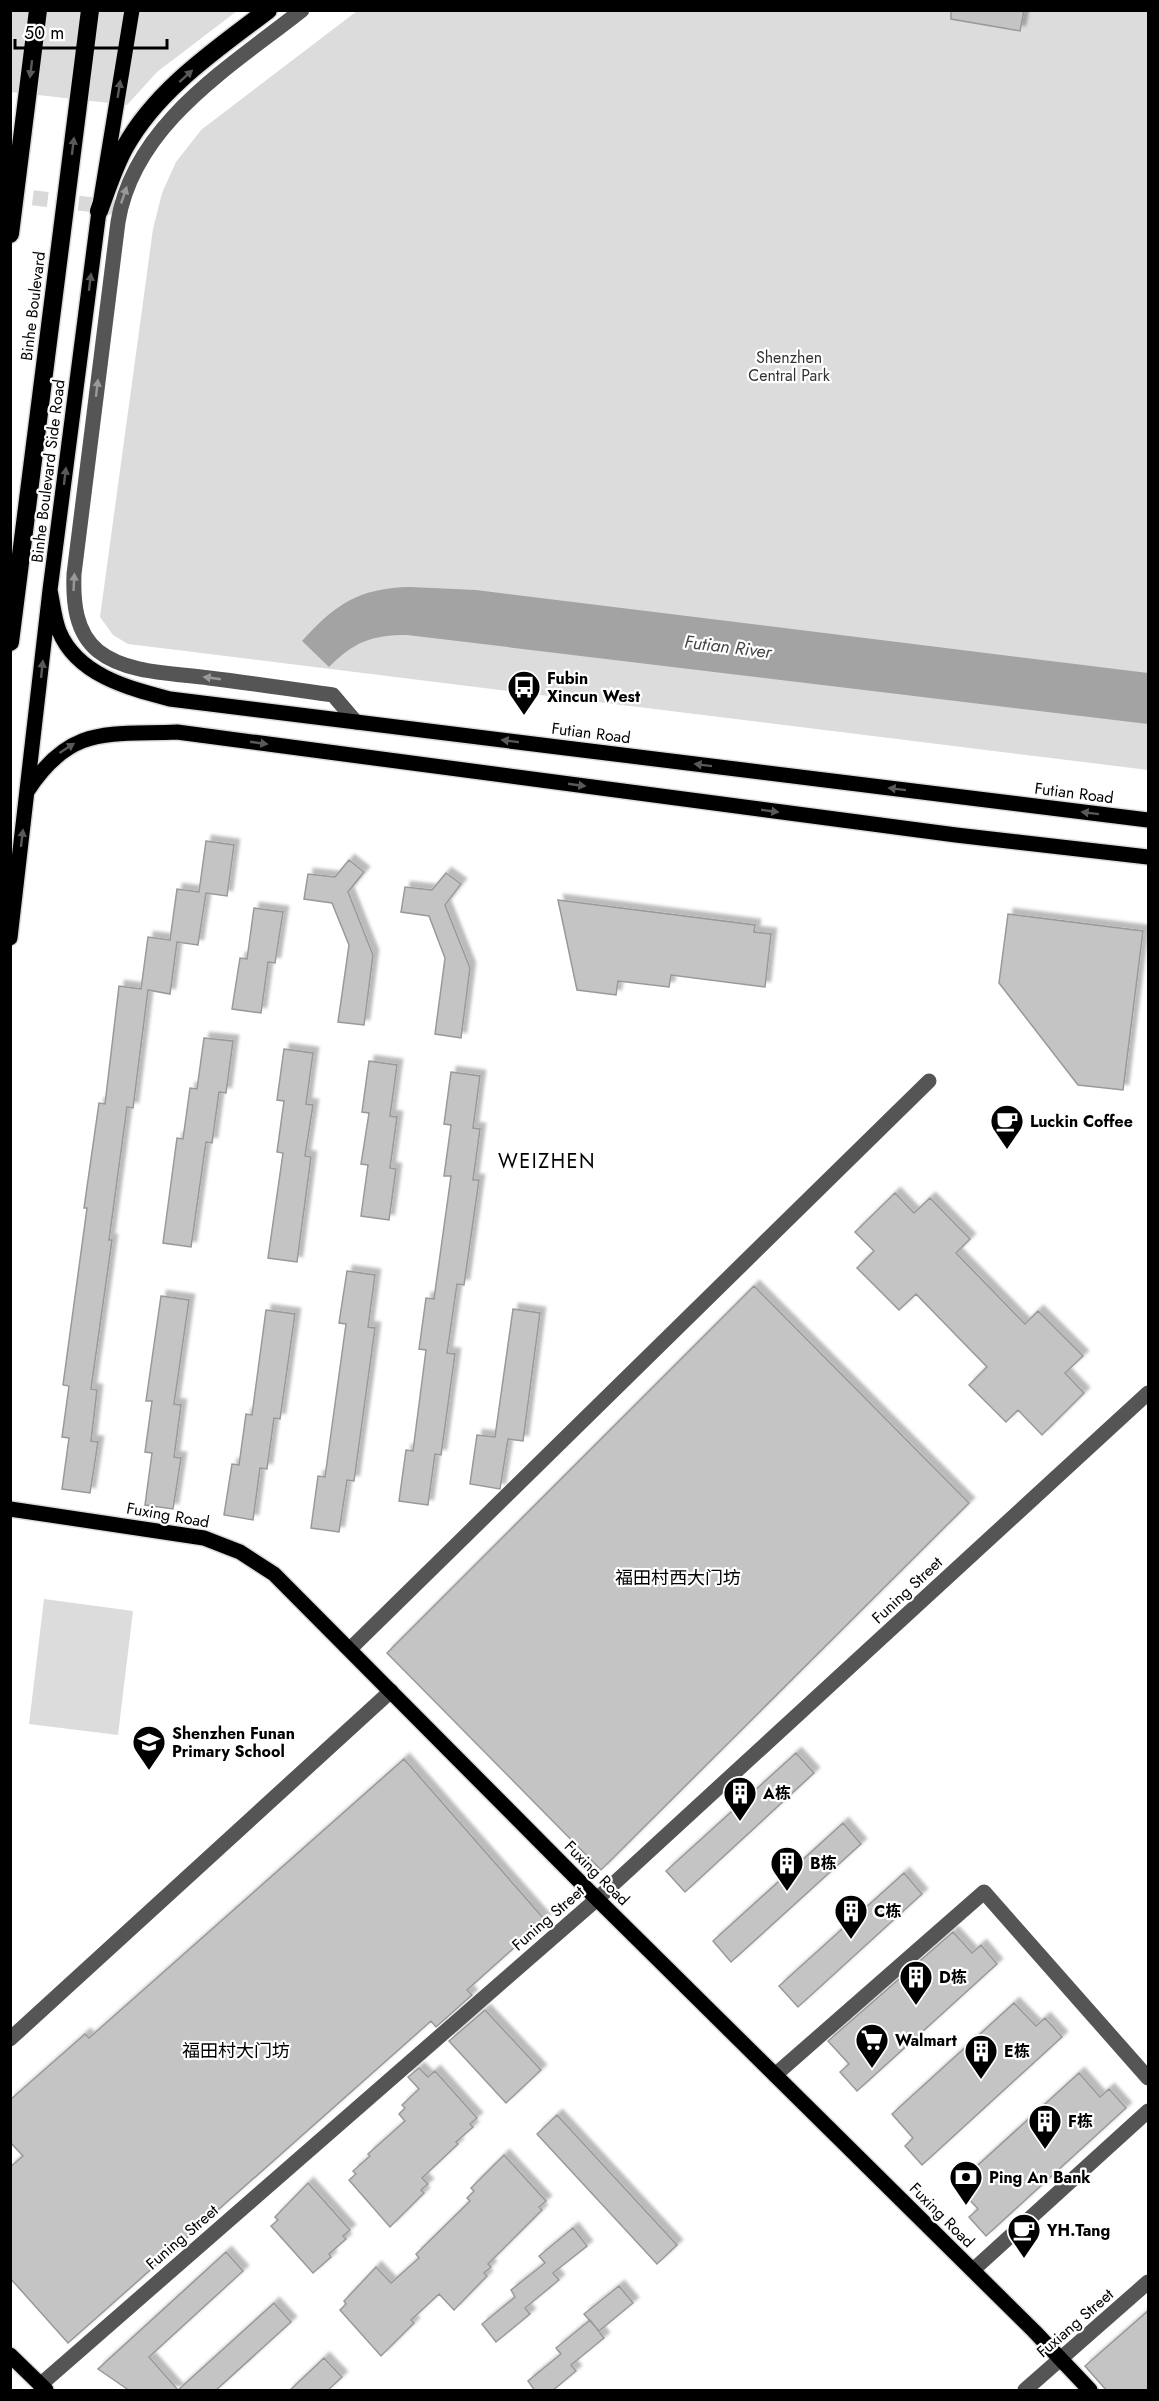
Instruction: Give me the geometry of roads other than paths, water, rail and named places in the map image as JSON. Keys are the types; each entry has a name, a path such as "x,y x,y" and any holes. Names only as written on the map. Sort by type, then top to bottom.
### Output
{"highway":[{"path":"10,234 38,10"},
{"name":"Binhe Boulevard","path":"10,642 90,10"},
{"path":"99,211 113,172 141,123 184,77 268,10"},
{"path":"10,186 21,144"}],"main road":[{"name":"Binhe Boulevard Side Road","path":"10,938 50,590 99,211 132,10"},
{"name":"Futian Road","path":"50,590 55,618 70,650 85,665 119,684 170,699 1149,820"},
{"path":"28,790 43,768 60,752 77,742 95,736 177,732 956,835 1149,857"},
{"name":"Fuxing Road","path":"10,1509 182,1534 223,1544 274,1574 392,1690 597,1899 973,2270 1090,2391"},
{"path":"10,2355 43,2388"}],"street":[{"path":"302,10 209,83 179,110 142,156 125,190 116,233 74,574 73,600 83,632 96,650 114,661 130,666 333,695 356,722"},
{"path":"350,1649 929,1081"},
{"name":"Funing Street","path":"43,2388 597,1899 1149,1393"},
{"path":"10,2038 392,1690"},
{"path":"775,2075 984,1892 1149,2078"},
{"path":"973,2270 1149,2111"},
{"name":"Fuxiang Street","path":"1025,2391 1149,2282"}],"water":[{"name":"Futian River","path":"411,587 476,590 1148,673 1148,724 407,635 383,636 364,642 347,651 329,667 302,641 326,617 349,600 376,591"}],"tunnel":[{"path":"10,195 120,208"}],"place":[{"name":"Fubin Xincun West","path":"524,716"},
{"name":"Luckin Coffee","path":"1007,1150"},
{"name":"Shenzhen Funan Primary School","path":"149,1771"},
{"name":"A栋","path":"740,1822"},
{"name":"B栋","path":"787,1892"},
{"name":"C栋","path":"851,1940"},
{"name":"D栋","path":"916,2006"},
{"name":"Walmart","path":"872,2069"},
{"name":"E栋","path":"981,2080"},
{"name":"F栋","path":"1045,2150"},
{"name":"Ping An Bank","path":"966,2206"},
{"name":"YH.Tang","path":"1024,2259"}],"district":[{"name":"WEIZHEN","path":"547,1161"},
{"name":"福田村西大门坊","path":"678,1578"},
{"name":"福田村大门坊","path":"236,2051"}],"park label":[{"name":"Shenzhen Central Park","path":"789,366"}]}
